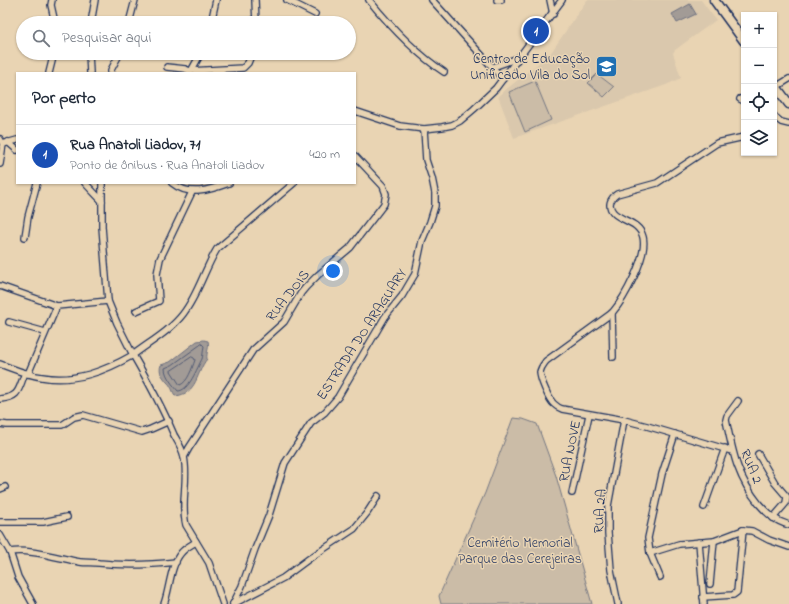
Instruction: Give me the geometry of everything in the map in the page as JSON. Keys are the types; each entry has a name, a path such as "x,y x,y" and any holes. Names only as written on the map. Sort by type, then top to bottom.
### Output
{"street":[{"path":"52,0 53,16"},
{"path":"92,16 95,0"},
{"path":"132,16 135,0"},
{"path":"213,16 216,0"},
{"path":"255,0 256,16"},
{"path":"287,0 316,14"},
{"path":"369,0 409,45 428,62 444,72"},
{"path":"432,0 503,79"},
{"path":"550,0 553,14"},
{"path":"356,111 400,126 424,129 452,125 460,121 490,94 503,79 562,0"},
{"path":"714,0 741,37"},
{"path":"493,67 518,58"},
{"path":"49,72 52,60"},
{"path":"89,60 90,72"},
{"path":"111,72 116,60"},
{"path":"190,72 197,60"},
{"path":"167,67 185,69 190,72 214,71 243,68 248,64 249,60"},
{"path":"777,84 789,79"},
{"path":"777,88 789,104"},
{"path":"777,119 781,122 789,124"},
{"path":"777,124 781,122"},
{"name":"ESTRADA DO ARAGUARY","path":"233,604 242,586 269,515 286,463 311,424 325,412 338,397 385,317 402,296 415,274 422,241 435,206 435,193 426,160 424,129"},
{"path":"732,451 624,420 562,409 553,404 540,378 542,366 546,361 612,313 620,304 634,278 642,257 644,247 643,237 639,229 630,221 613,213 610,204 611,199 617,194 657,183 717,143 741,138"},
{"path":"4,142 16,140"},
{"path":"4,142 16,149"},
{"path":"0,164 4,142"},
{"name":"RUA DOIS","path":"184,457 253,350 284,322 306,287 321,272 350,248 384,204 386,194 383,186 356,157"},
{"path":"25,237 28,217 37,184"},
{"path":"86,184 102,201"},
{"path":"102,184 102,234 108,301 117,324 162,406 184,457 186,484 184,519 186,525 209,563 223,604"},
{"path":"176,184 181,189 192,192 226,184"},
{"path":"0,364 42,377 62,379 74,378 97,372 119,363 133,355 173,326 184,313 192,300 208,263 217,249 293,184"},
{"path":"136,311 159,301 157,274 160,259 192,192"},
{"path":"0,286 58,306 108,301"},
{"path":"0,399 11,398 17,393 58,306"},
{"path":"612,313 613,357"},
{"path":"8,322 46,332"},
{"name":"RUA 2","path":"738,401 727,416 726,420 732,451 740,474 750,492 773,518 789,525"},
{"path":"0,424 62,425 74,417 83,415 142,432 169,422"},
{"name":"RUA NOVE","path":"572,493 589,415"},
{"name":"RUA 2A","path":"618,604 611,570 608,533 608,506 624,420"},
{"path":"660,577 650,553 648,538 655,503 675,434"},
{"path":"704,507 725,448"},
{"path":"758,454 775,483 787,497 786,504 773,518"},
{"path":"233,604 283,578 354,529 378,496"},
{"path":"0,522 43,522 67,517"},
{"path":"650,553 679,544 714,541 743,530 752,531 769,540 789,547"},
{"path":"703,597 733,595 737,592 743,530"},
{"path":"0,535 10,552 18,577 33,604"},
{"path":"710,584 714,541"},
{"path":"164,604 176,562 181,552 196,542"},
{"path":"699,542 704,604"},
{"path":"10,552 23,551 68,558 80,562 105,564 131,565 176,562"}],"shaded area":[{"name":"Centro de Educação Unificado Vila do Sol","path":"587,0 701,0 716,20 673,53 681,78 666,85 514,138 498,96 550,54"}],"green space":[{"path":"597,74 614,87 604,97 588,83"},
{"path":"535,81 551,120 525,132 509,92"},
{"name":"Cemitério Memorial Parque das Cerejeiras","path":"513,418 523,419 537,424 556,476 592,604 441,604 439,596 485,493"}],"water":[{"path":"690,4 696,14 677,23 672,14"},
{"path":"197,341 208,341 207,359 203,364 196,382 188,391 175,396 170,385 161,374 161,365 170,362"}],"place":[{"name":"Rua Anatoli Liadov, 71","path":"536,31"},
{"name":"Centro de Educação Unificado Vila do Sol","path":"606,66"}]}
